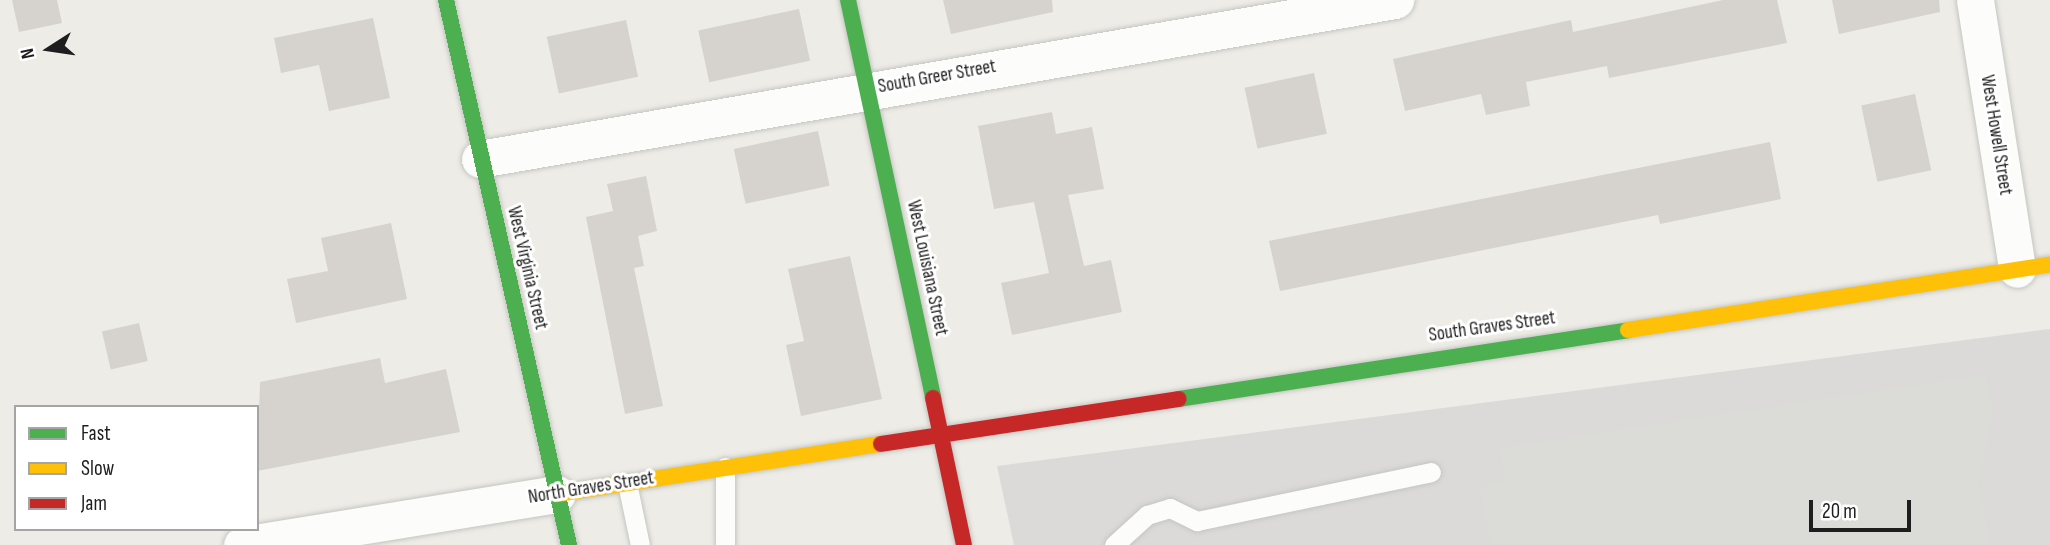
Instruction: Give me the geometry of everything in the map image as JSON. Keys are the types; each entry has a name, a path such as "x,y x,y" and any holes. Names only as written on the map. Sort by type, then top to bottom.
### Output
{"street":[{"name":"West Virginia Street","path":"446,0 569,545"},
{"name":"West Louisiana Street","path":"848,0 964,545"},
{"name":"South Greer Street","path":"480,159 867,89 1395,0"},
{"name":"West Howell Street","path":"1975,0 2034,267"},
{"name":"South Graves Street","path":"940,433 2034,267"},
{"name":"North Graves Street","path":"242,545 373,535 558,494 940,433"}],"lane":[{"path":"725,467 725,545"},
{"path":"1114,545 1147,515 1170,508 1196,521 1431,472"},
{"path":"627,483 640,545"}],"shaded area":[{"path":"2050,329 2050,545 1014,545 997,466"},
{"path":"1985,375 1994,412 1978,481 1990,545 1491,545 1480,488 1504,482 1501,448"}],"building":[{"path":"12,0 57,0 62,23 19,32"},
{"path":"943,0 1052,0 1053,12 951,34"},
{"path":"1723,0 1777,0 1787,43 1609,78 1607,66 1526,82 1530,106 1486,115 1481,94 1405,111 1393,59 1571,20 1573,32"},
{"path":"1832,0 1939,0 1940,12 1839,34"},
{"path":"799,9 810,61 709,82 698,30"},
{"path":"373,18 390,98 329,111 319,65 281,73 274,38"},
{"path":"626,20 638,77 559,94 547,37"},
{"path":"1314,73 1327,134 1257,148 1245,88"},
{"path":"1915,94 1931,170 1877,182 1861,105"},
{"path":"1052,112 1056,134 1092,127 1104,189 1068,195 1084,266 1111,260 1122,312 1012,335 1001,283 1049,273 1034,202 994,209 978,126"},
{"path":"818,131 830,186 746,204 734,149"},
{"path":"1770,142 1781,199 1660,224 1658,215 1280,291 1269,241"},
{"path":"646,176 657,231 638,236 644,266 634,268 663,406 625,414 586,217 613,211 607,184"},
{"path":"391,223 407,299 296,323 287,279 328,271 321,238"},
{"path":"850,256 882,399 801,416 786,345 804,341 788,269"},
{"path":"139,323 148,361 111,370 102,332"},
{"path":"380,358 385,383 446,369 460,432 259,471 260,382"}],"traffic: fast":[{"path":"446,0 569,545"},
{"path":"848,0 933,398"},
{"path":"1179,399 1628,330"}],"traffic: slow":[{"path":"1628,330 2050,265"},
{"path":"557,494 881,444"}],"traffic: jam":[{"path":"933,398 964,545"},
{"path":"881,444 1179,399"}]}
